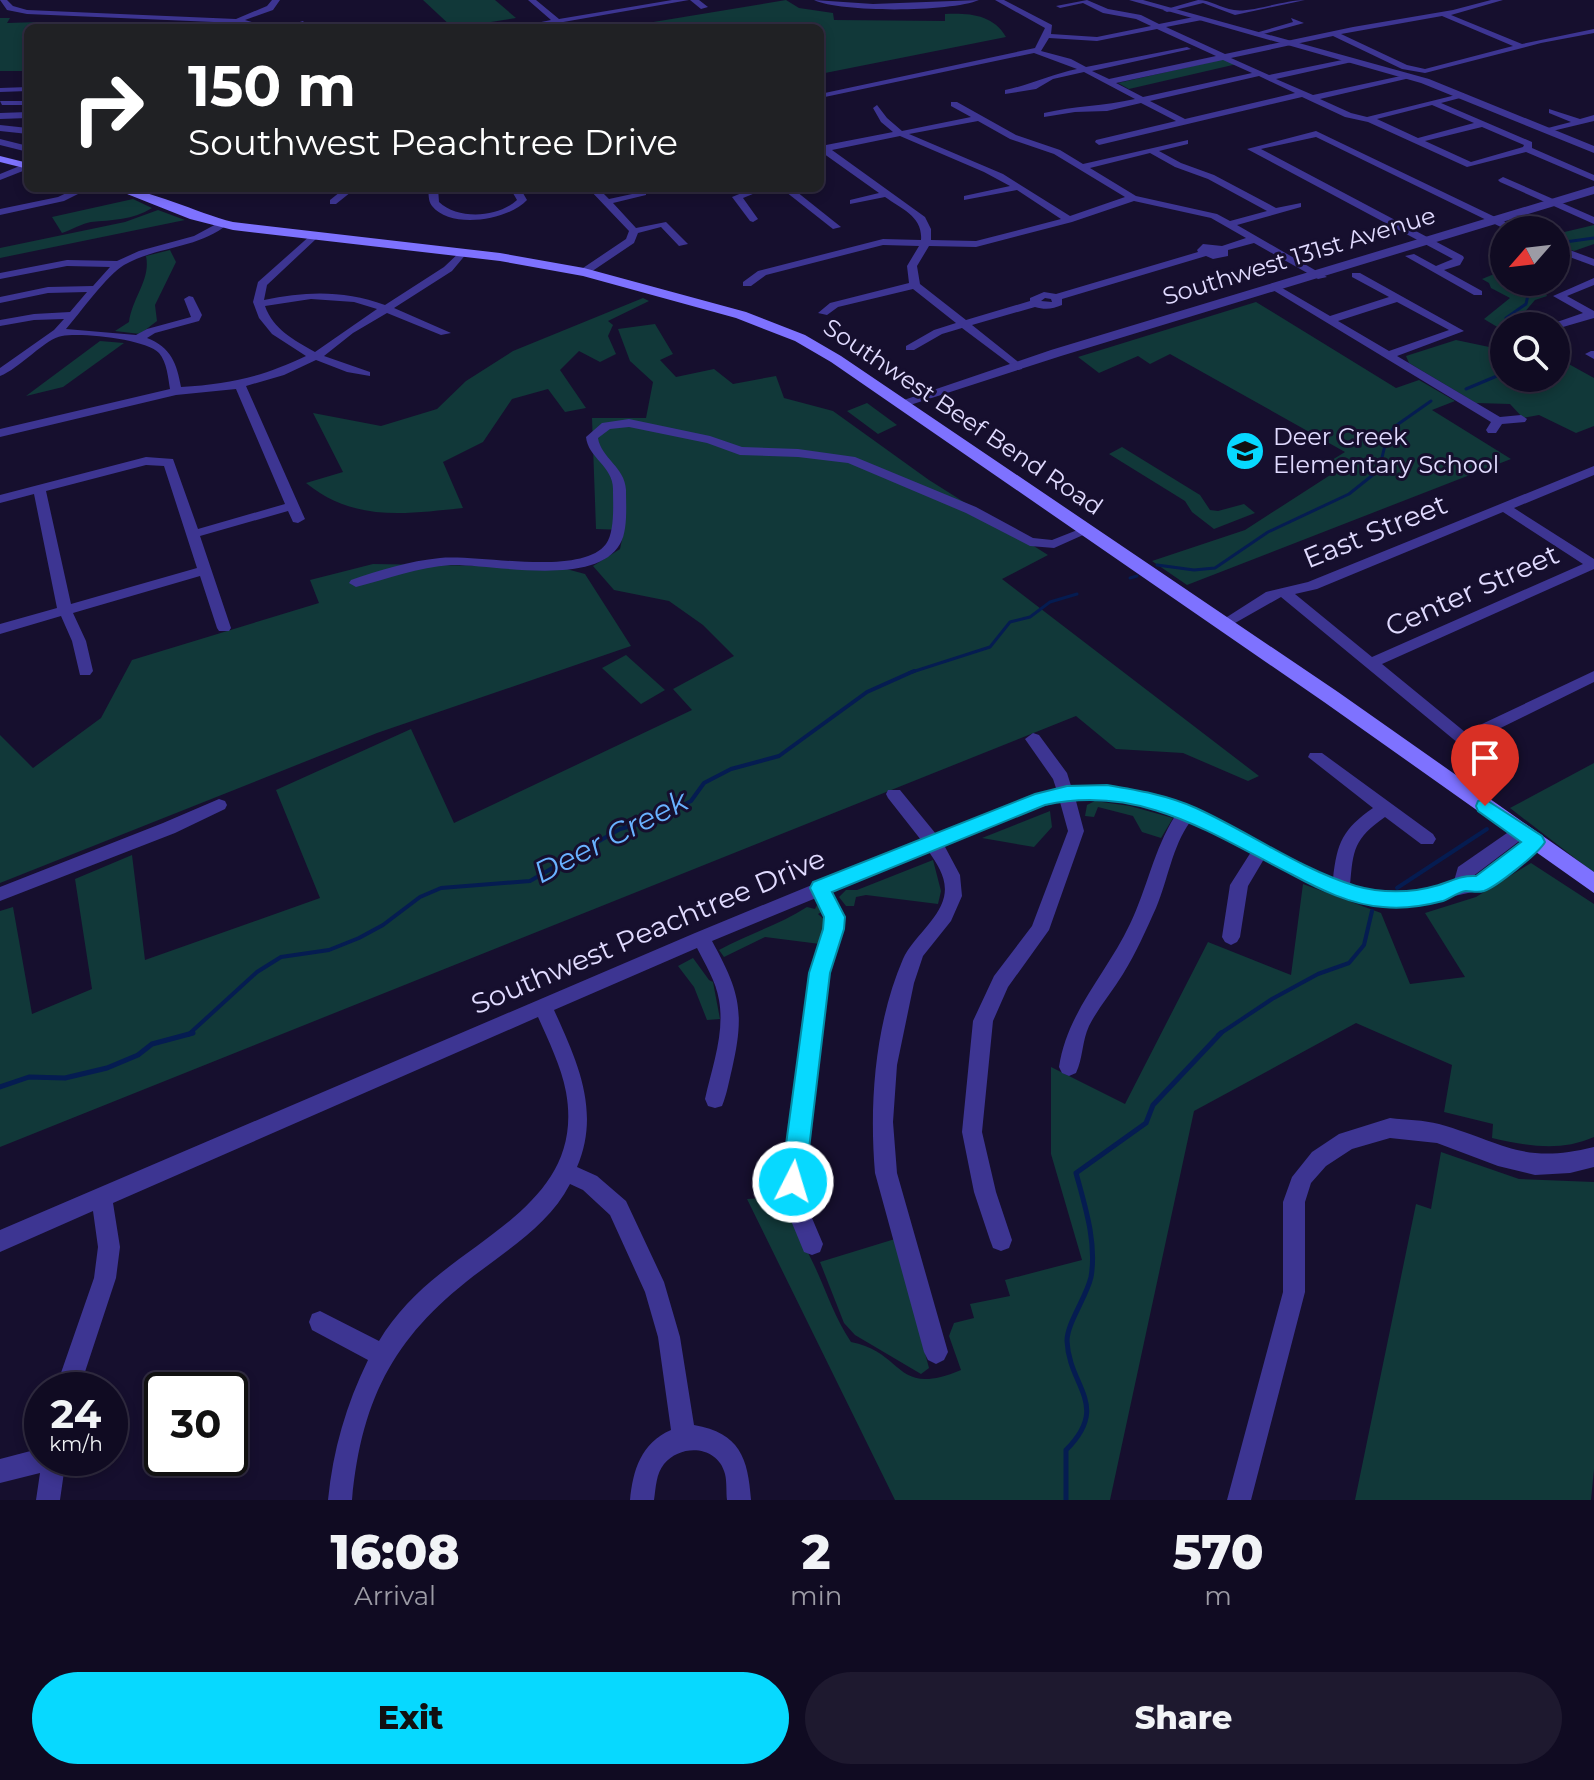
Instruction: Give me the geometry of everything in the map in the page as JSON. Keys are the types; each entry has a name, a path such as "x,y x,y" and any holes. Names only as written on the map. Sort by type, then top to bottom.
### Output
{"main road":[{"path":"0,159 24,165"},
{"name":"Southwest Beef Bend Road","path":"130,192 223,224 462,253 584,272 666,292 776,328 836,359 902,403 1594,884"}],"street":[{"path":"237,21 270,8 276,0"},
{"path":"532,0 557,21"},
{"path":"546,24 685,0"},
{"path":"694,0 704,7"},
{"path":"818,0 975,0"},
{"path":"999,0 1049,27 1047,36 1035,51"},
{"path":"1133,0 1407,76 1594,150"},
{"path":"1167,10 1205,0 1235,13 1301,0"},
{"path":"1108,82 1499,0"},
{"path":"7,1 10,8 27,12 188,18 246,24"},
{"path":"1060,6 1083,1 1113,13 1134,16 1351,116 1368,119 1470,165 1527,149 1594,178"},
{"path":"861,14 862,2"},
{"path":"916,2 917,15"},
{"path":"642,7 654,16"},
{"path":"1011,15 1024,12"},
{"path":"67,23 83,13"},
{"path":"1102,19 1113,13"},
{"path":"1443,14 1523,47"},
{"path":"123,24 136,16"},
{"path":"590,16 598,22"},
{"path":"180,24 188,18"},
{"path":"1047,36 1088,40 1199,18"},
{"path":"1256,34 1300,23"},
{"path":"1333,33 1405,67 1421,71 1594,31"},
{"path":"991,46 1010,57"},
{"path":"1008,92 1033,87 1050,77 1187,49"},
{"path":"824,95 1035,51 1059,57 1184,122"},
{"path":"942,57 960,67"},
{"path":"1268,78 1349,60"},
{"path":"899,72 908,78"},
{"path":"1047,115 1072,109 1103,109 1258,74"},
{"path":"1312,98 1407,76"},
{"path":"847,83 855,89"},
{"path":"0,90 24,89"},
{"path":"1,104 16,90"},
{"path":"1099,142 1302,94"},
{"path":"1368,119 1461,95"},
{"path":"1432,102 1529,144 1527,149"},
{"path":"1,104 24,103"},
{"path":"954,104 1013,137 1057,152 1133,198 1214,216 1319,276"},
{"path":"877,108 881,118 901,133 981,167 1069,220"},
{"path":"1552,111 1579,122"},
{"path":"0,116 24,115"},
{"path":"824,146 980,118"},
{"path":"1547,131 1594,118"},
{"path":"1417,141 1482,124"},
{"path":"0,128 24,131"},
{"path":"1435,270 1459,260 1431,242 1254,150 1315,135 1490,218"},
{"path":"0,142 24,148"},
{"path":"1082,167 1185,142"},
{"path":"824,149 922,219 928,231 926,244 912,264 911,275 915,285 1018,367"},
{"path":"1151,150 1275,211"},
{"path":"0,177 24,168"},
{"path":"1503,180 1594,221"},
{"path":"967,198 1018,187"},
{"path":"0,212 61,199 76,192"},
{"path":"333,202 346,192"},
{"path":"434,192 435,204 448,212 483,217 508,211 522,200 517,192"},
{"path":"597,192 634,231"},
{"path":"751,192 737,197 753,219"},
{"path":"791,192 836,227"},
{"name":"Southwest 131st Avenue","path":"1517,216 1594,192"},
{"path":"607,202 643,193"},
{"path":"853,202 889,193"},
{"path":"747,284 762,273 883,242 976,244 1069,220 1133,198"},
{"path":"1229,224 1298,205"},
{"path":"1570,216 1577,214"},
{"path":"0,276 67,263 118,264 143,253 198,238 223,224"},
{"path":"634,231 663,224 683,244"},
{"name":"Southwest 131st Avenue","path":"902,403 1490,224"},
{"path":"584,272 630,241 634,231"},
{"path":"312,237 262,284 259,304 269,327 316,356 366,374"},
{"path":"910,348 938,332 1036,303 1034,299 1040,295 1056,297 1205,253 1202,249 1207,246 1222,249 1255,239"},
{"path":"0,433 176,391 240,385 280,373 316,356 448,269 462,253"},
{"path":"1570,254 1594,263"},
{"path":"1410,256 1478,293"},
{"path":"0,373 58,332 118,264"},
{"path":"1356,275 1458,331 1388,355"},
{"path":"1593,315 1558,296 1594,281"},
{"path":"823,313 834,305 915,285"},
{"path":"0,300 48,290 97,289"},
{"path":"1276,289 1388,355 1495,425 1521,419"},
{"path":"259,304 298,296 330,294 354,297 445,333"},
{"path":"1329,320 1397,298"},
{"path":"138,339 151,331 195,319 197,315 189,299"},
{"path":"0,323 74,315"},
{"path":"1570,322 1593,315"},
{"path":"58,332 138,339 163,351 176,391"},
{"path":"194,534 295,512 240,385"},
{"path":"356,583 401,568 449,561 564,565 600,556 615,541 621,482 614,467 593,446 592,437 600,428 622,423 710,440 740,451 798,453 857,462 971,510 1039,544 1063,542 1085,531"},
{"path":"0,499 146,461 162,460 172,466 224,628"},
{"name":"East Street","path":"1223,624 1262,599 1312,586 1594,470"},
{"path":"39,489 65,610 79,641 85,671"},
{"path":"1504,507 1594,565"},
{"name":"Center Street","path":"1371,663 1594,565"},
{"path":"0,629 205,570"},
{"path":"1283,592 1464,739 1594,676"},
{"path":"1001,1240 985,1192 972,1132 983,1021 996,990 1043,922 1076,831 1067,793 1053,763 1033,739"},
{"path":"1316,757 1427,839"},
{"name":"Southwest Peachtree Drive","path":"0,1241 820,888 1025,805 1067,793 1124,794 1187,812 1341,889 1369,897 1399,899 1430,896 1462,883 1480,884 1528,836"},
{"path":"894,794 931,843 952,877 954,889 948,910 916,950 904,984 890,1061 883,1148 886,1173 936,1352"},
{"path":"0,894 219,805"},
{"path":"1341,889 1349,834 1385,808"},
{"path":"1069,1067 1076,1029 1123,955 1149,905 1173,831 1187,812"},
{"path":"1231,937 1239,885 1261,850"},
{"path":"812,1244 798,1211 793,1178 820,973 834,929 834,917 820,888"},
{"path":"701,938 729,1002 728,1027 715,1099"},
{"path":"340,1500 348,1437 382,1355 404,1325 449,1280 532,1219 566,1172 576,1138 575,1090 567,1061 543,1006"},
{"path":"1239,1500 1294,1292 1294,1202 1303,1177 1319,1159 1346,1141 1390,1128 1437,1133 1498,1156 1535,1165 1570,1163 1594,1157"},
{"path":"566,1172 590,1183 618,1208 656,1290 669,1337 684,1436"},
{"path":"73,1372 105,1278 109,1247 102,1197"},
{"path":"320,1322 382,1355"},
{"path":"642,1500 644,1476 651,1461 668,1443 684,1436 707,1438 723,1447 735,1462 740,1484 739,1500"},
{"path":"0,1471 24,1465"},
{"path":"48,1500 50,1476"}],"green space":[{"path":"423,0 495,0 516,18 478,24 449,24"},
{"path":"786,0 799,8 833,13 834,20 945,21 945,14 979,16 1001,29 1006,37 824,73 824,24 641,24"},
{"path":"0,18 10,18 7,23 40,22 24,24 24,71 0,71"},
{"path":"1224,59 1237,64 1129,89 1118,83"},
{"path":"133,199 152,208 130,217 88,223 62,233 52,217"},
{"path":"158,210 185,220 0,258 0,248 125,222"},
{"path":"1594,225 1594,244 1570,250 1570,231"},
{"path":"170,250 176,262 155,305 157,321 140,334 115,331 129,322 144,281 146,256"},
{"path":"1506,296 1547,296 1535,300 1525,312 1493,312 1510,298"},
{"path":"643,298 649,301 608,321 613,325 608,336 616,354 600,362 579,351 560,370 586,408 565,412 548,389 512,399 483,442 443,462 463,508 400,513 361,510 324,496 306,483 343,472 313,413 381,426 437,409 466,381 513,351"},
{"path":"1256,302 1396,388 1419,380 1455,401 1432,410 1511,459 1187,585 1152,561 1245,530 1338,470 1332,460 1345,452 1170,354 1150,364 1138,356 1099,373 1078,357"},
{"path":"655,324 673,354 660,360 676,377 714,369 733,384 776,376 784,398 833,411 929,480 1048,555 1002,579 1259,776 1248,781 1183,753 1116,749 1076,716 0,1147 0,911 13,907 32,1014 92,989 75,879 132,855 145,960 320,898 276,790 411,729 454,823 692,710 673,689 734,656 703,625 669,601 614,590 593,566 620,549 624,530 596,529 592,418 646,418 653,382 630,361 618,329"},
{"path":"1456,340 1490,347 1490,392 1570,392 1570,365 1594,378 1594,426 1576,433 1539,415 1523,418 1510,404 1476,403 1409,363 1406,356"},
{"path":"100,341 124,343 63,387 26,396"},
{"path":"867,403 897,425 878,434 847,411"},
{"path":"1122,447 1200,495 1210,510 1244,504 1255,513 1214,529 1192,512 1185,501 1109,454"},
{"path":"373,564 559,567 585,574 631,646 377,733 0,883 0,735 33,768 101,718 132,660 319,603 310,580"},
{"path":"626,655 665,690 641,704 602,668"},
{"path":"1594,763 1594,873 1510,808"},
{"path":"1095,801 1130,806 1173,818 1161,838 1142,832 1133,816 1098,807 1094,817 1085,816 1087,805"},
{"path":"1050,811 1052,827 1034,847 982,838"},
{"path":"933,860 941,891 938,904 866,895 856,897 854,906 846,906 839,897 846,890 857,890"},
{"path":"1531,863 1594,904 1594,1137 1556,1146 1492,1138 1493,1124 1444,1112 1452,1065 1356,1023 1194,1111 1110,1500 895,1500 747,1199 781,1197 851,1342 882,1355 911,1376 923,1379 961,1370 949,1336 954,1323 974,1318 970,1304 1010,1296 1005,1280 1082,1260 1051,1154 1051,1067 1125,1104 1208,942 1291,975 1303,884 1381,913 1410,984 1465,977 1425,913 1476,897"},
{"path":"817,905 823,911 818,914 826,921 820,944 765,937 724,957 719,950 807,907 815,909"},
{"path":"693,958 713,982 720,1019 707,1020 694,987 678,966"},
{"path":"1441,1152 1519,1179 1594,1182 1594,1469 1591,1500 1355,1500 1416,1204 1431,1209"},
{"path":"895,1239 929,1368 921,1374 855,1335 844,1323 820,1262"}],"waterway":[{"name":"Deer Creek","path":"1570,241 1594,238"},
{"name":"Deer Creek","path":"1515,312 1526,304 1528,296"},
{"name":"Deer Creek","path":"1466,389 1490,379"},
{"name":"Deer Creek","path":"1157,565 1194,570 1215,568 1268,532 1349,494 1379,470 1386,441 1394,427 1431,401"},
{"name":"Deer Creek","path":"1130,578 1137,576"},
{"name":"Deer Creek","path":"911,672 990,647 1010,622 1030,617 1050,602 1077,594"},
{"name":"Deer Creek","path":"189,1034 257,972 281,957 329,950 359,938 383,925 420,897 441,888 530,881 620,829 654,820 691,801 704,783 731,769 779,756 867,692 911,672"},
{"path":"1397,888 1487,829"},
{"path":"1221,1033 1272,999 1318,974 1349,963 1364,945 1372,911"},
{"name":"Deer Creek","path":"189,1034 193,1033"},
{"path":"1066,1500 1066,1450 1079,1434 1087,1408 1069,1357 1067,1341 1070,1326 1089,1284 1092,1264 1089,1225 1076,1173 1146,1123 1153,1105 1221,1033"},
{"name":"Deer Creek","path":"0,1087 29,1077 65,1078 107,1068 138,1055 152,1044 189,1034"}],"place":[{"name":"Deer Creek Elementary School","path":"1245,451"}],"route":[{"path":"793,1182 820,973 834,929 831,908 820,888 1042,799 1067,793 1107,792 1153,800 1187,812 1354,894 1383,899 1418,898 1441,893 1462,883 1480,884 1535,842 1485,806"}]}
